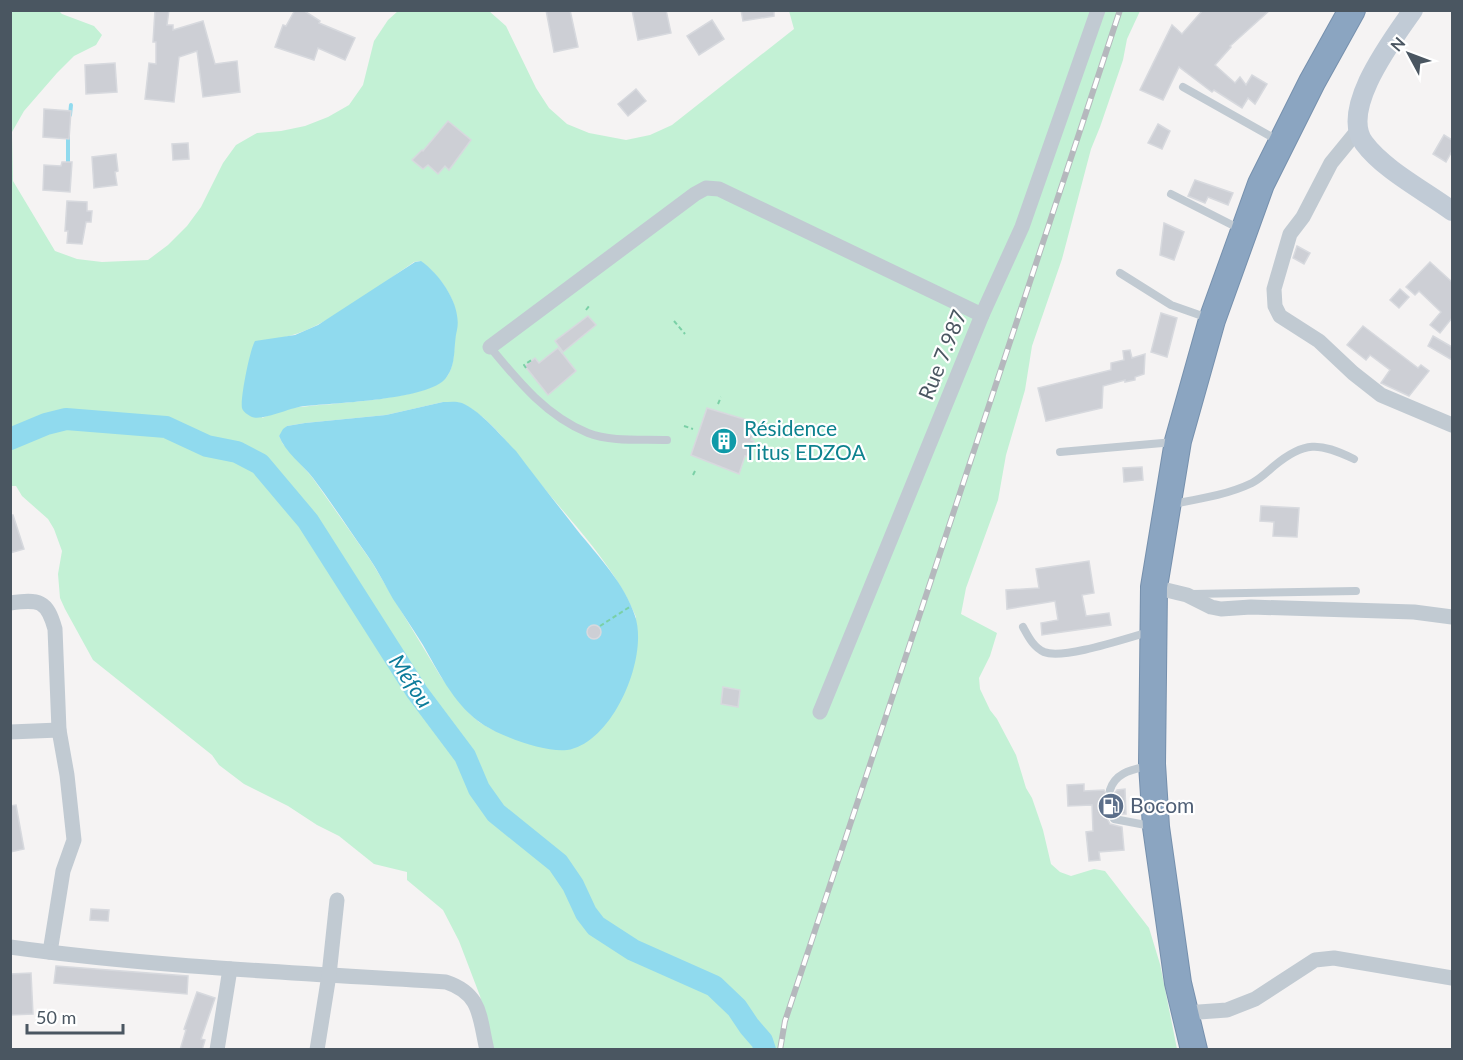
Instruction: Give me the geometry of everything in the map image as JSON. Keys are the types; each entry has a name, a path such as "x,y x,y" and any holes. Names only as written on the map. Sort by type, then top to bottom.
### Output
{"highway":[{"path":"1194,1050 1168,919 1156,827 1152,764 1154,587 1178,441 1212,320 1261,184 1349,12"}],"street":[{"name":"Rue 7.987","path":"820,712 982,315 1022,226 1098,10"},
{"path":"1413,10 1371,75 1359,106 1358,130 1363,142 1377,157 1452,211"},
{"path":"1358,130 1331,163 1303,217 1290,234 1274,289 1275,306 1280,316 1319,341 1361,380 1381,395 1452,425"},
{"path":"490,347 706,188 719,189 982,315"},
{"path":"1154,587 1187,595 1211,607 1221,609 1414,612 1452,617"},
{"path":"10,603 33,599 42,604 51,614 55,629 59,730 68,775 74,840 63,871 50,952"},
{"path":"10,732 59,730"},
{"path":"316,1050 337,900"},
{"path":"10,947 230,969 446,982 472,996 487,1050"},
{"path":"1185,1013 1227,1010 1256,999 1315,960 1335,958 1452,978"},
{"path":"217,1050 230,969"}],"lane":[{"path":"1183,87 1281,142"},
{"path":"1170,194 1244,231"},
{"path":"1120,273 1171,305 1212,320"},
{"path":"490,347 546,409 581,429 614,438 667,440"},
{"path":"1060,452 1178,441"},
{"path":"1168,505 1232,492 1255,482 1288,454 1309,446 1334,449 1354,459"},
{"path":"1187,595 1356,591"},
{"path":"1023,627 1034,645 1044,652 1058,654 1154,631"},
{"path":"1110,790 1113,781 1120,774 1152,764"},
{"path":"1111,814 1114,819 1156,827"}],"path":[{"path":"586,310 590,304"},
{"path":"674,321 685,334"},
{"path":"526,368 524,365 533,359"},
{"path":"718,404 721,397"},
{"path":"684,426 693,429"},
{"path":"693,475 695,471"},
{"path":"600,626 631,606"}],"green space":[{"path":"13,11 59,11 94,26 102,35 96,45 74,56 57,73 24,111 12,132 13,181 55,251 77,259 102,262 148,260 168,245 187,226 201,207 223,163 236,145 257,133 305,126 349,105 363,85 374,41 388,20 398,11 489,11 506,26 536,88 549,108 567,124 589,133 626,140 650,135 672,125 794,29 789,11 1140,11 1127,39 1123,60 1091,149 1062,259 1032,346 1025,390 1006,455 998,500 966,588 961,614 997,633 990,656 979,678 980,689 1016,755 1043,830 1051,864 1060,872 1071,876 1094,869 1105,871 1149,928 1160,964 1177,1049 494,1049 480,996 459,941 443,910 407,880 407,872 374,864 339,836 288,806 244,784 219,765 212,755 93,660 65,609 60,598 58,574 62,551 54,529 48,519 22,496 16,486 11,486 10,16","holes":["420,261 442,283 456,311 453,359 448,375 438,384 400,396 289,409 262,418 281,338 298,333 332,317 414,262","443,402 457,402 465,405 487,421 505,440 605,563 617,580 636,617 551,749 493,730 470,714 441,677 371,561 312,477 283,444 279,436 287,426 386,415"]}],"water":[{"path":"421,261 436,274 453,301 456,311 458,321 453,361 446,378 436,385 402,396 305,406 257,418 243,411 244,385 255,341 295,335 318,325 415,262"},
{"path":"443,402 460,402 469,407 484,418 516,451 610,571 625,593 635,616 638,633 637,653 624,696 599,732 584,744 567,750 558,750 521,742 486,726 461,705 369,558 313,478 290,453 279,436 287,426 386,415"}],"pier":[{"path":"591,625 597,625 601,632 597,639 591,639 587,635 587,629"}],"building":[{"path":"155,10 169,10 167,25 173,25 173,30 203,21 215,64 237,61 240,92 203,97 197,51 179,57 174,102 145,99 149,63 156,64 156,42 153,42"},
{"path":"295,10 303,10 320,21 319,23 355,38 345,60 318,48 314,60 275,47 283,25 286,26"},
{"path":"546,10 570,10 578,47 554,52"},
{"path":"632,10 666,10 671,33 638,40"},
{"path":"741,10 774,10 774,16 743,21"},
{"path":"1203,10 1270,10 1230,46 1215,65 1235,83 1240,77 1246,85 1252,75 1267,84 1255,104 1248,98 1242,108 1214,90 1212,92 1179,67 1163,100 1140,90 1172,25 1182,34"},
{"path":"712,20 724,39 699,55 687,36"},
{"path":"115,63 117,92 86,94 85,65"},
{"path":"636,89 646,101 628,116 618,104"},
{"path":"44,109 71,111 69,139 43,137"},
{"path":"448,121 471,140 449,170 445,166 438,174 428,165 423,169 412,160 423,151"},
{"path":"1158,124 1170,131 1162,149 1148,143"},
{"path":"1444,135 1452,140 1452,151 1446,162 1433,154"},
{"path":"188,143 189,159 173,160 172,144"},
{"path":"116,154 117,185 94,188 92,157"},
{"path":"62,162 72,162 70,192 43,190 44,165 61,166"},
{"path":"1195,180 1233,193 1228,205 1208,197 1205,203 1188,196"},
{"path":"67,201 87,202 87,211 92,211 91,222 86,222 82,244 67,243 68,231 65,231"},
{"path":"1164,223 1184,232 1174,260 1160,255"},
{"path":"1297,246 1310,253 1304,264 1293,258"},
{"path":"1430,262 1452,282 1452,318 1440,333 1430,325 1441,312 1419,291 1415,295 1406,287"},
{"path":"1400,289 1409,297 1399,308 1390,300"},
{"path":"1161,313 1177,318 1167,357 1151,352"},
{"path":"588,316 596,325 563,352 555,341"},
{"path":"1363,326 1418,368 1421,365 1429,371 1409,396 1381,383 1390,370 1370,355 1366,360 1347,345"},
{"path":"1433,336 1452,347 1452,360 1428,346"},
{"path":"558,348 576,371 548,395 525,366 535,358 539,363"},
{"path":"1130,350 1132,358 1145,354 1144,374 1135,377 1135,380 1125,382 1125,380 1103,386 1102,408 1046,421 1038,388 1111,370 1111,363 1124,360 1123,351"},
{"name":"Résidence Titus EDZOA","path":"707,408 757,423 751,440 754,441 749,457 745,456 739,474 691,455"},
{"path":"1142,467 1143,480 1124,482 1123,468"},
{"path":"1261,506 1299,508 1297,537 1273,536 1274,522 1260,521"},
{"path":"10,515 13,515 24,549 10,553"},
{"path":"1089,561 1094,593 1082,595 1086,616 1109,613 1111,625 1042,635 1041,623 1058,620 1055,601 1007,609 1006,590 1039,588 1036,569"},
{"path":"591,625 597,625 601,632 597,639 591,639 587,635 587,629"},
{"path":"723,687 740,690 738,707 721,704"},
{"path":"1084,784 1084,791 1104,790 1108,796 1113,795 1117,790 1125,789 1126,814 1118,814 1111,808 1107,809 1105,814 1110,824 1122,827 1124,850 1099,852 1100,860 1089,861 1086,832 1093,831 1092,805 1068,806 1067,785"},
{"path":"16,805 24,849 10,852 10,806"},
{"path":"91,909 109,910 108,921 90,920"},
{"path":"56,966 188,976 187,994 54,983"},
{"path":"31,973 33,1014 10,1015 10,974"},
{"path":"197,992 215,998 201,1039 205,1040 202,1050 180,1050 186,1030 184,1029"}],"waterway":[{"path":"70,115 71,105"},
{"path":"68,135 68,166"},
{"name":"Méfou","path":"10,439 46,424 66,419 166,427 207,446 237,452 260,464 308,521 417,692 465,756 479,789 496,813 558,863 573,885 586,913 596,926 633,950 714,986 737,1008 762,1041 765,1050"}],"railway":[{"path":"780,1050 785,1021 1120,10"}],"place":[{"name":"Résidence Titus EDZOA","path":"724,441"},
{"name":"Bocom","path":"1111,806"}]}
